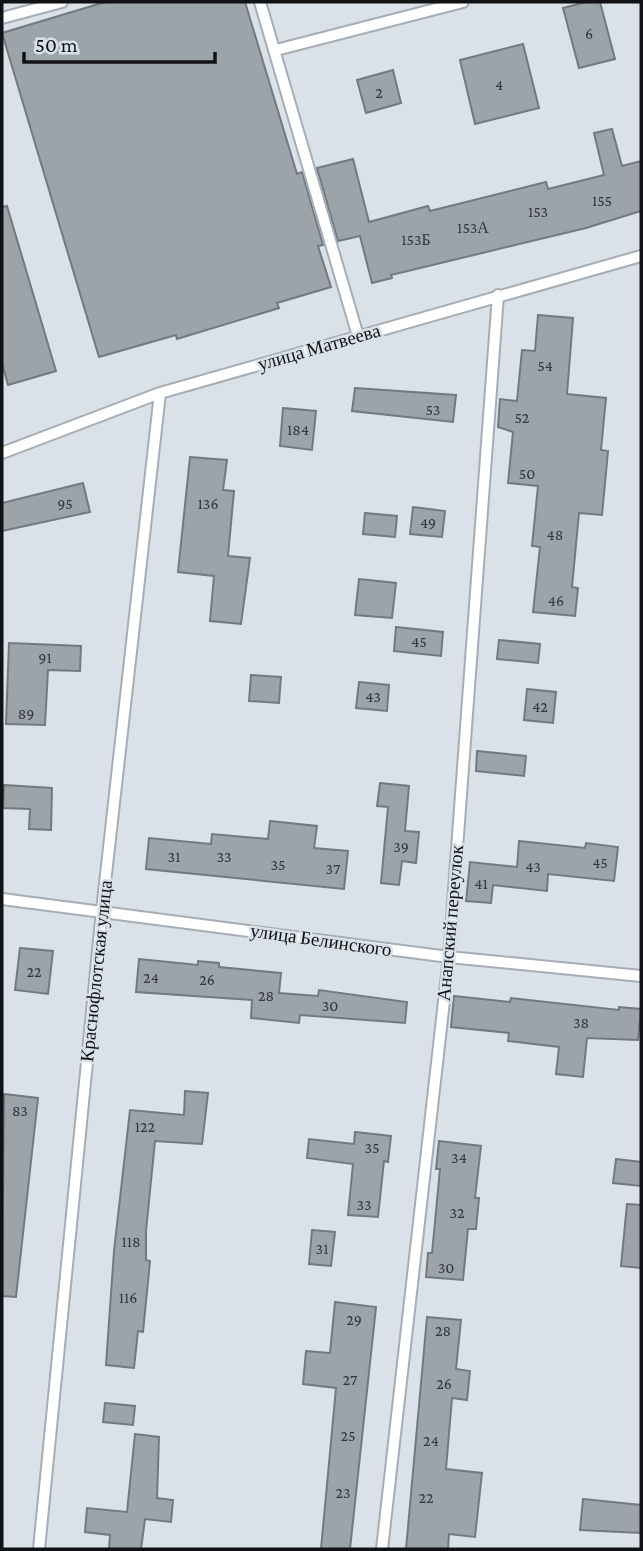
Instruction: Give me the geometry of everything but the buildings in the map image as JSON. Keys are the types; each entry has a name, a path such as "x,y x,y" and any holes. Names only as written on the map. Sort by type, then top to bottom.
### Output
{"lane":[{"path":"2,18 62,2"},
{"path":"260,2 358,336"},
{"path":"276,51 463,2"},
{"name":"улица Матвеева","path":"2,453 160,393 641,256"},
{"name":"Анапский переулок","path":"382,1549 449,957 498,295"},
{"name":"Краснофлотская улица","path":"39,1549 102,910 160,393"},
{"name":"улица Белинского","path":"2,899 449,957 641,976"}]}
